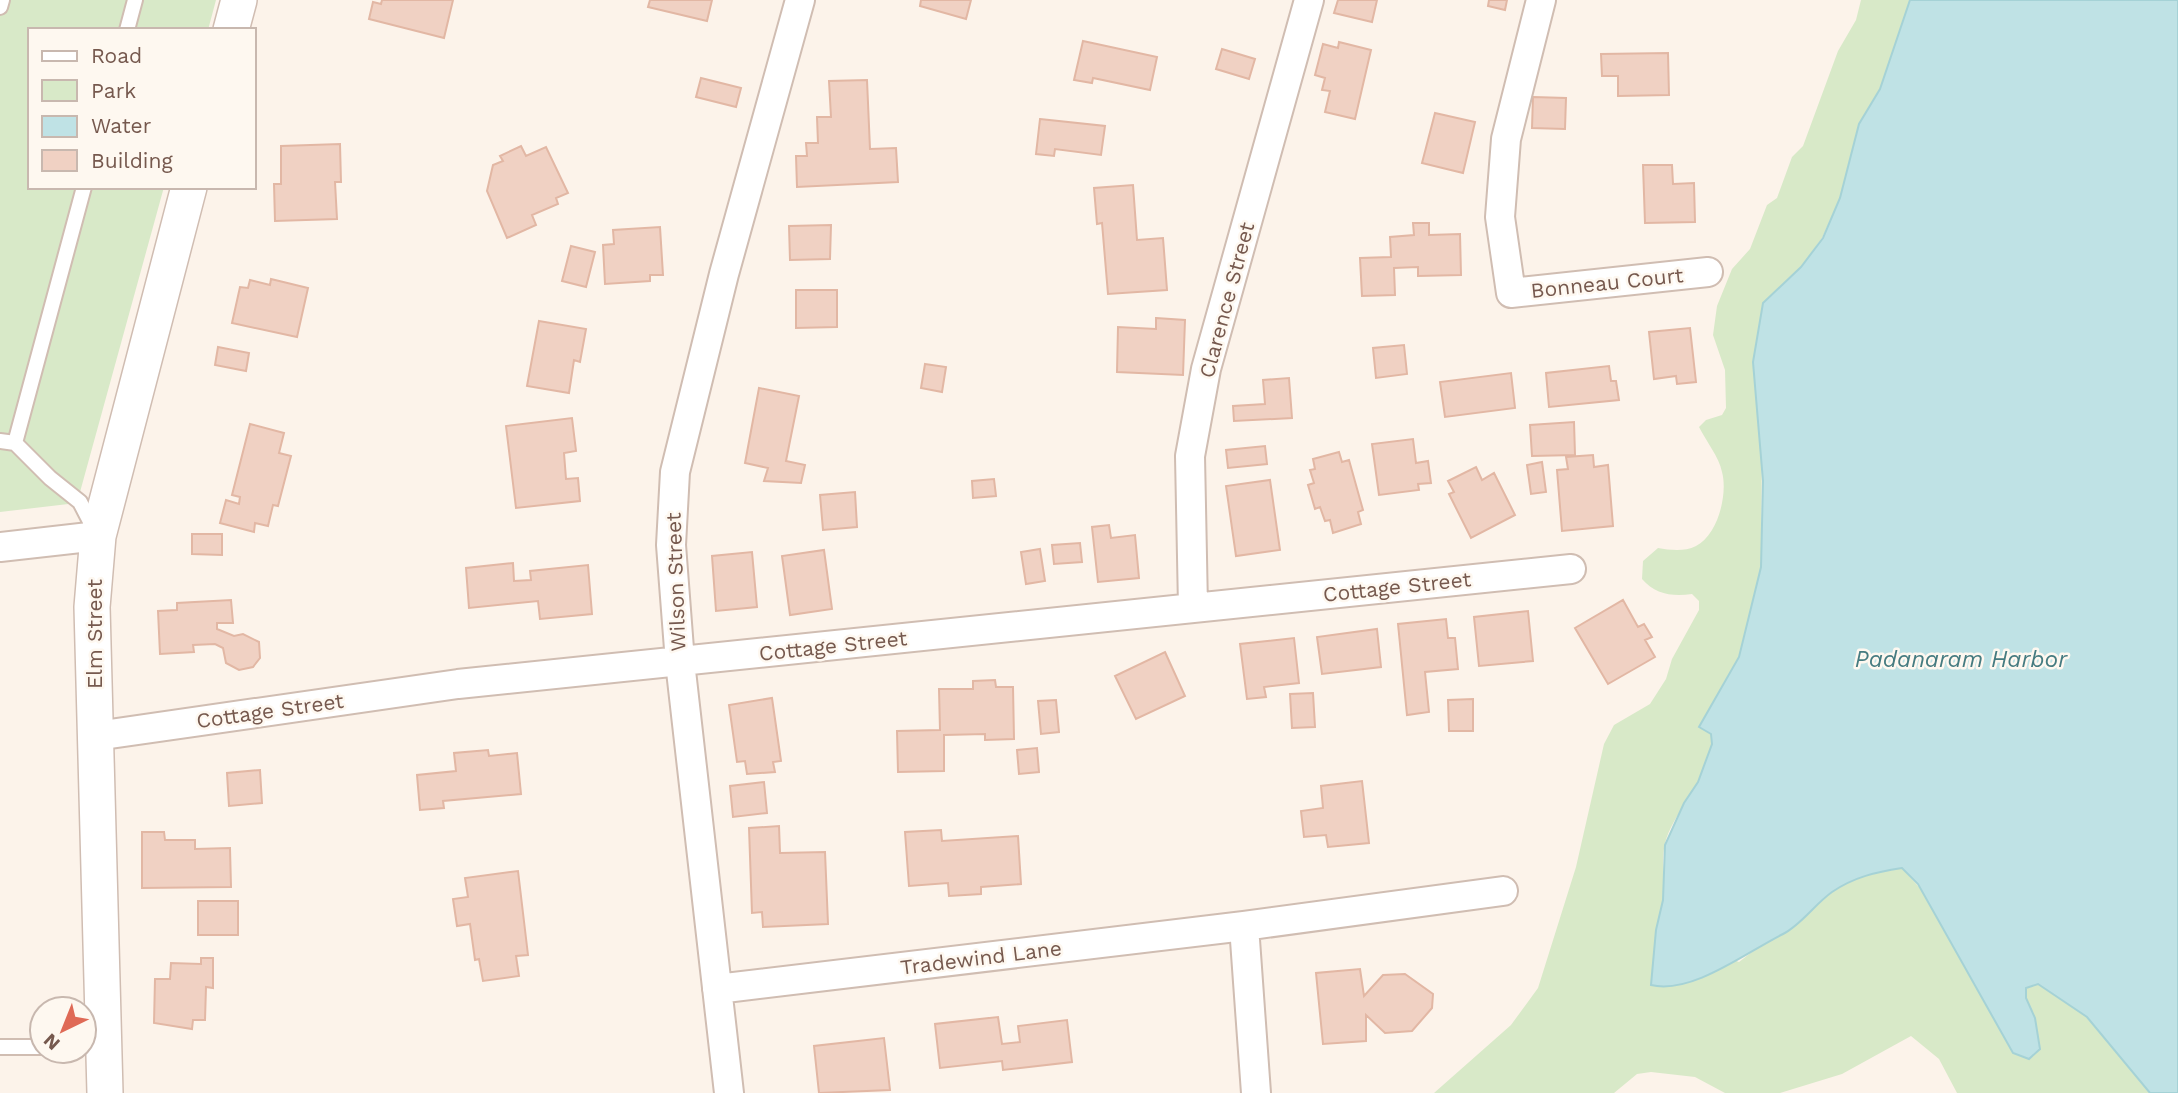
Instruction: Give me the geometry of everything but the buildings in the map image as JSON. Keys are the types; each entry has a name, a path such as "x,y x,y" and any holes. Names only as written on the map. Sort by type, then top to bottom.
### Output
{"street":[{"path":"232,28 239,0"},
{"name":"Wilson Street","path":"729,1093 680,663 671,545 675,472 724,274 800,0"},
{"name":"Clarence Street","path":"1193,607 1190,456 1206,369 1309,0"},
{"name":"Bonneau Court","path":"1541,0 1506,139 1500,217 1511,293 1708,272"},
{"name":"Elm Street","path":"94,995 96,736 92,607 98,536 188,189"},
{"path":"0,547 98,536"},
{"name":"Cottage Street","path":"96,736 458,684 1571,569"},
{"name":"Tradewind Lane","path":"717,989 1244,926 1503,891"},
{"path":"1244,926 1256,1093"},
{"name":"Elm Street","path":"98,1064 105,1093"}],"lane":[{"path":"0,7 2,0"},
{"path":"128,28 135,0"},
{"path":"83,189 7,442 80,502 98,536"},
{"path":"0,1046 28,1047"}],"green space":[{"path":"0,0 216,0 209,28 28,28 28,189 163,189 77,503 0,512"},
{"path":"1861,0 1910,0 1880,89 1859,124 1840,198 1822,238 1801,267 1763,303 1761,567 1739,657 1699,727 1711,734 1707,762 1665,843 1663,898 1656,930 1739,962 1771,937 1783,933 1831,892 1867,873 1902,868 2035,1018 2026,998 2026,988 2038,984 2087,1017 2150,1093 1957,1093 1939,1059 1911,1036 1842,1074 1780,1093 1725,1093 1695,1077 1651,1072 1637,1074 1614,1093 1434,1093 1511,1025 1538,988 1576,867 1604,744 1614,725 1650,704 1666,679 1672,659 1699,610 1699,601 1692,594 1664,593 1647,584 1642,579 1643,561 1658,548 1682,550 1696,546 1704,541 1715,524 1722,502 1724,481 1715,455 1699,427 1706,420 1722,415 1726,408 1725,370 1713,335 1717,306 1732,269 1750,249 1767,205 1777,198 1792,157 1803,146 1838,51 1856,20"}],"water":[{"name":"Padanaram Harbor","path":"1910,0 2178,0 2178,1093 2150,1093 2087,1017 2038,984 2026,988 2026,998 2035,1018 2040,1049 2029,1059 2013,1053 1918,884 1902,868 1849,882 1826,897 1790,930 1702,978 1684,984 1651,985 1656,930 1663,900 1665,845 1684,803 1698,782 1712,744 1711,734 1699,727 1739,657 1761,567 1763,481 1753,362 1763,303 1801,267 1823,238 1840,198 1859,124 1880,89"}]}
